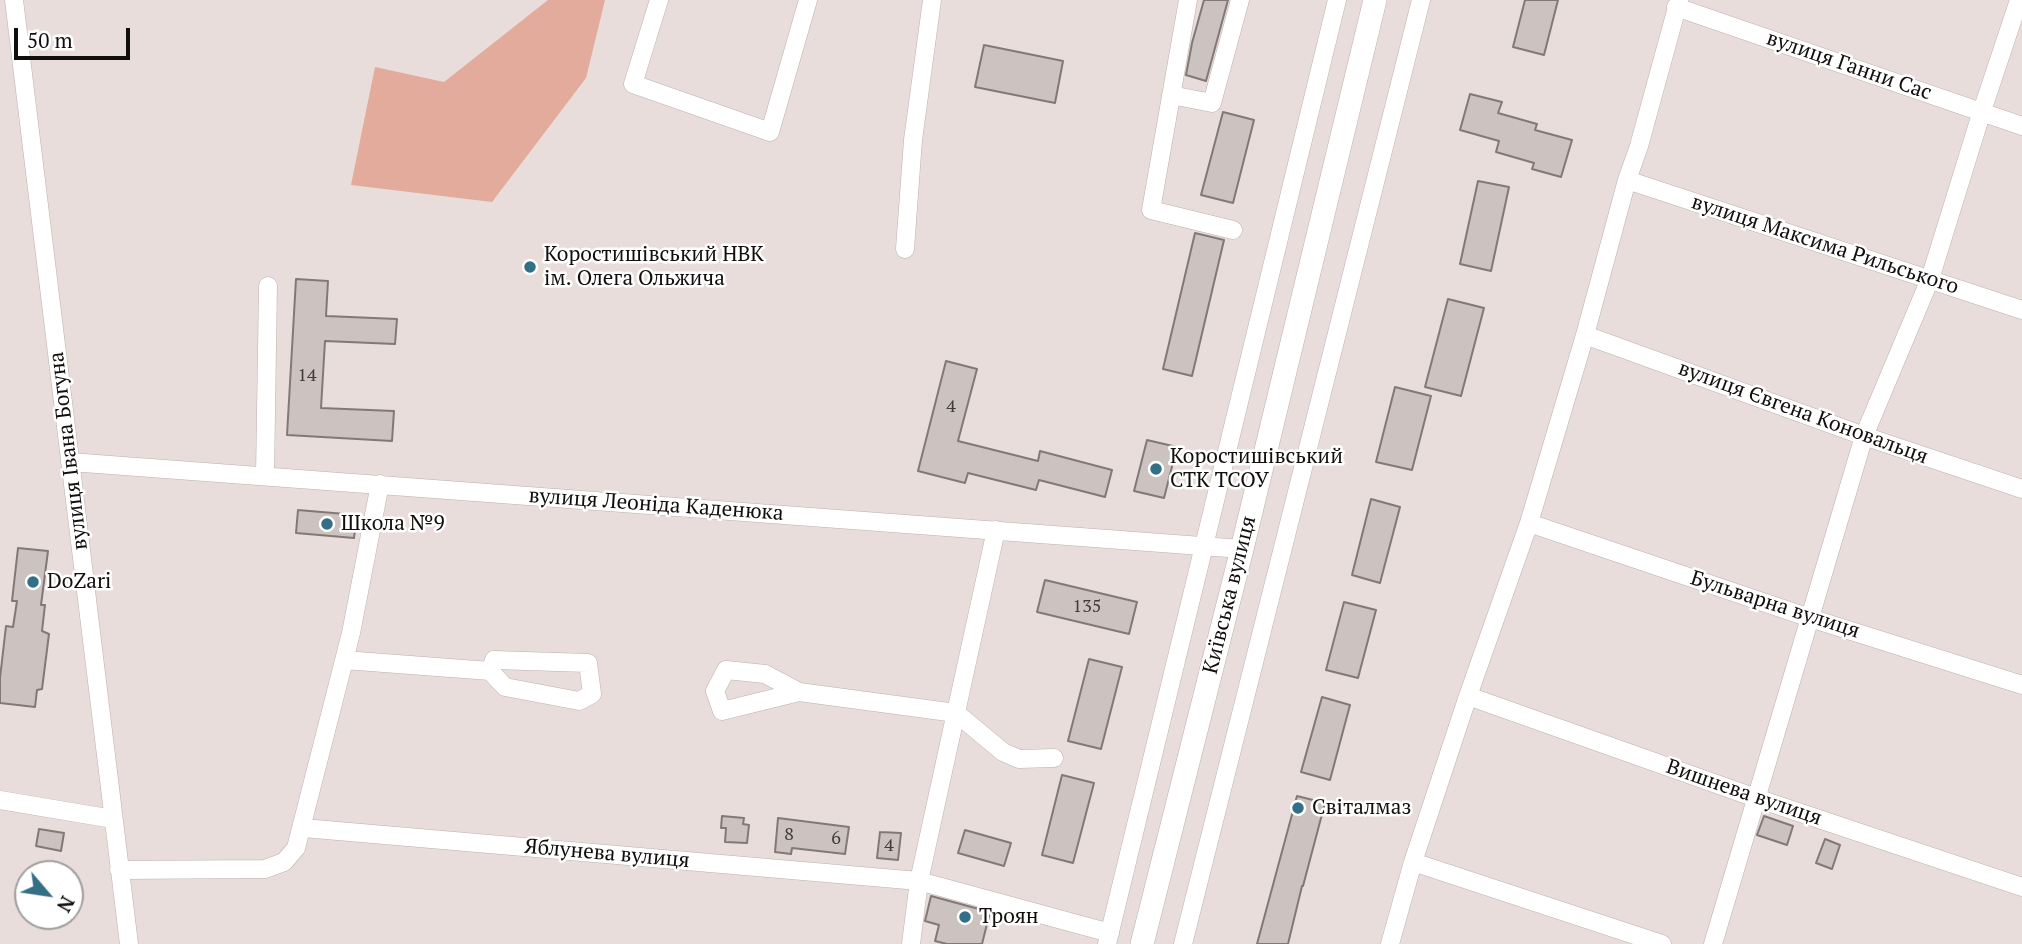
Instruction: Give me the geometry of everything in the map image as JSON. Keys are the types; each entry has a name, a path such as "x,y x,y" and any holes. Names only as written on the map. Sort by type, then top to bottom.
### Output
{"main road":[{"name":"Київська вулиця","path":"1142,944 1242,549 1375,0"}],"street":[{"name":"вулиця Івана Богуна","path":"14,0 129,944"},
{"path":"659,0 633,84 770,132 808,0"},
{"path":"905,249 913,140 932,0"},
{"path":"1188,0 1151,210 1233,230"},
{"path":"1171,95 1212,103 1240,0"},
{"path":"1108,939 1337,0"},
{"path":"1183,944 1420,0"},
{"path":"1713,944 1864,436 1930,279 2020,0"},
{"path":"1390,944 1413,862 1529,523 1639,146 1677,3"},
{"name":"вулиця Ганни Сас","path":"1677,3 2022,126"},
{"name":"вулиця Максима Рильського","path":"1627,180 2022,310"},
{"path":"265,476 268,286"},
{"name":"вулиця Євгена Коновальця","path":"1585,335 1864,436 2022,489"},
{"name":"вулиця Леоніда Каденюка","path":"70,461 1242,549"},
{"path":"119,870 265,869 284,862 296,848 344,660 380,484"},
{"name":"Бульварна вулиця","path":"1529,523 1810,618 2022,685"},
{"path":"911,944 919,881 996,530"},
{"path":"344,660 490,671 505,687 579,701 592,694 588,663 494,660 490,671"},
{"path":"799,692 956,713 1003,751 1019,759 1054,758"},
{"name":"Вишнева вулиця","path":"1468,696 1756,798 2022,887"},
{"path":"0,800 113,819"},
{"name":"Яблунева вулиця","path":"303,828 919,881 1108,939"},
{"path":"1413,862 1662,944"}],"shaded area":[{"path":"548,0 605,0 586,78 492,202 351,185 375,67 444,82"}],"building":[{"path":"1204,0 1228,0 1206,81 1186,75"},
{"path":"1525,0 1558,0 1544,55 1513,47"},
{"path":"984,45 1063,61 1055,103 975,87"},
{"path":"1470,94 1502,102 1498,113 1537,124 1535,130 1572,140 1561,177 1532,169 1534,163 1496,152 1499,141 1460,130"},
{"path":"1223,112 1254,120 1233,203 1201,195"},
{"path":"1478,181 1509,187 1491,271 1460,264"},
{"path":"1195,233 1224,240 1192,376 1163,369"},
{"path":"296,279 328,281 326,316 397,319 395,344 325,341 321,408 394,411 392,441 287,435"},
{"path":"1448,299 1484,308 1461,396 1425,387"},
{"path":"946,361 977,369 958,441 1038,461 1040,451 1112,470 1105,497 1039,480 1036,490 968,473 965,483 918,471"},
{"path":"1395,387 1431,396 1412,470 1376,462"},
{"name":"Коростишівський СТК ТСОУ","path":"1147,440 1177,447 1164,498 1134,491"},
{"path":"1371,499 1400,507 1380,583 1352,575"},
{"name":"Школа №9","path":"298,510 357,515 354,538 296,533"},
{"path":"18,548 48,551 41,605 45,605 42,631 49,634 42,689 37,690 35,707 0,703 6,626 13,627 17,601 12,601"},
{"path":"1045,580 1137,602 1129,634 1037,612"},
{"path":"1344,602 1376,610 1358,678 1326,670"},
{"path":"1089,659 1122,667 1101,749 1068,741"},
{"path":"1322,697 1350,705 1330,780 1301,772"},
{"path":"1062,775 1094,783 1073,863 1042,855"},
{"path":"1297,796 1325,803 1288,944 1257,944"},
{"path":"722,816 744,818 743,824 749,825 747,843 725,842 726,828 721,828"},
{"path":"1764,816 1793,826 1787,845 1757,835"},
{"path":"778,818 849,827 845,854 792,848 791,854 775,852"},
{"path":"39,829 64,833 61,851 36,846"},
{"path":"965,830 1011,843 1004,866 958,853"},
{"path":"880,832 901,833 898,860 877,858"},
{"path":"1825,839 1840,845 1832,869 1816,863"},
{"name":"Троян","path":"931,896 990,912 982,944 947,944 935,941 939,925 925,921"}],"place":[{"name":"Коростишівський НВК ім. Олега Ольжича","path":"530,267"},
{"name":"Коростишівський СТК ТСОУ","path":"1156,469"},
{"name":"Школа №9","path":"327,524"},
{"name":"DoZari","path":"33,582"},
{"name":"Світалмаз","path":"1298,808"},
{"name":"Троян","path":"965,917"}]}
